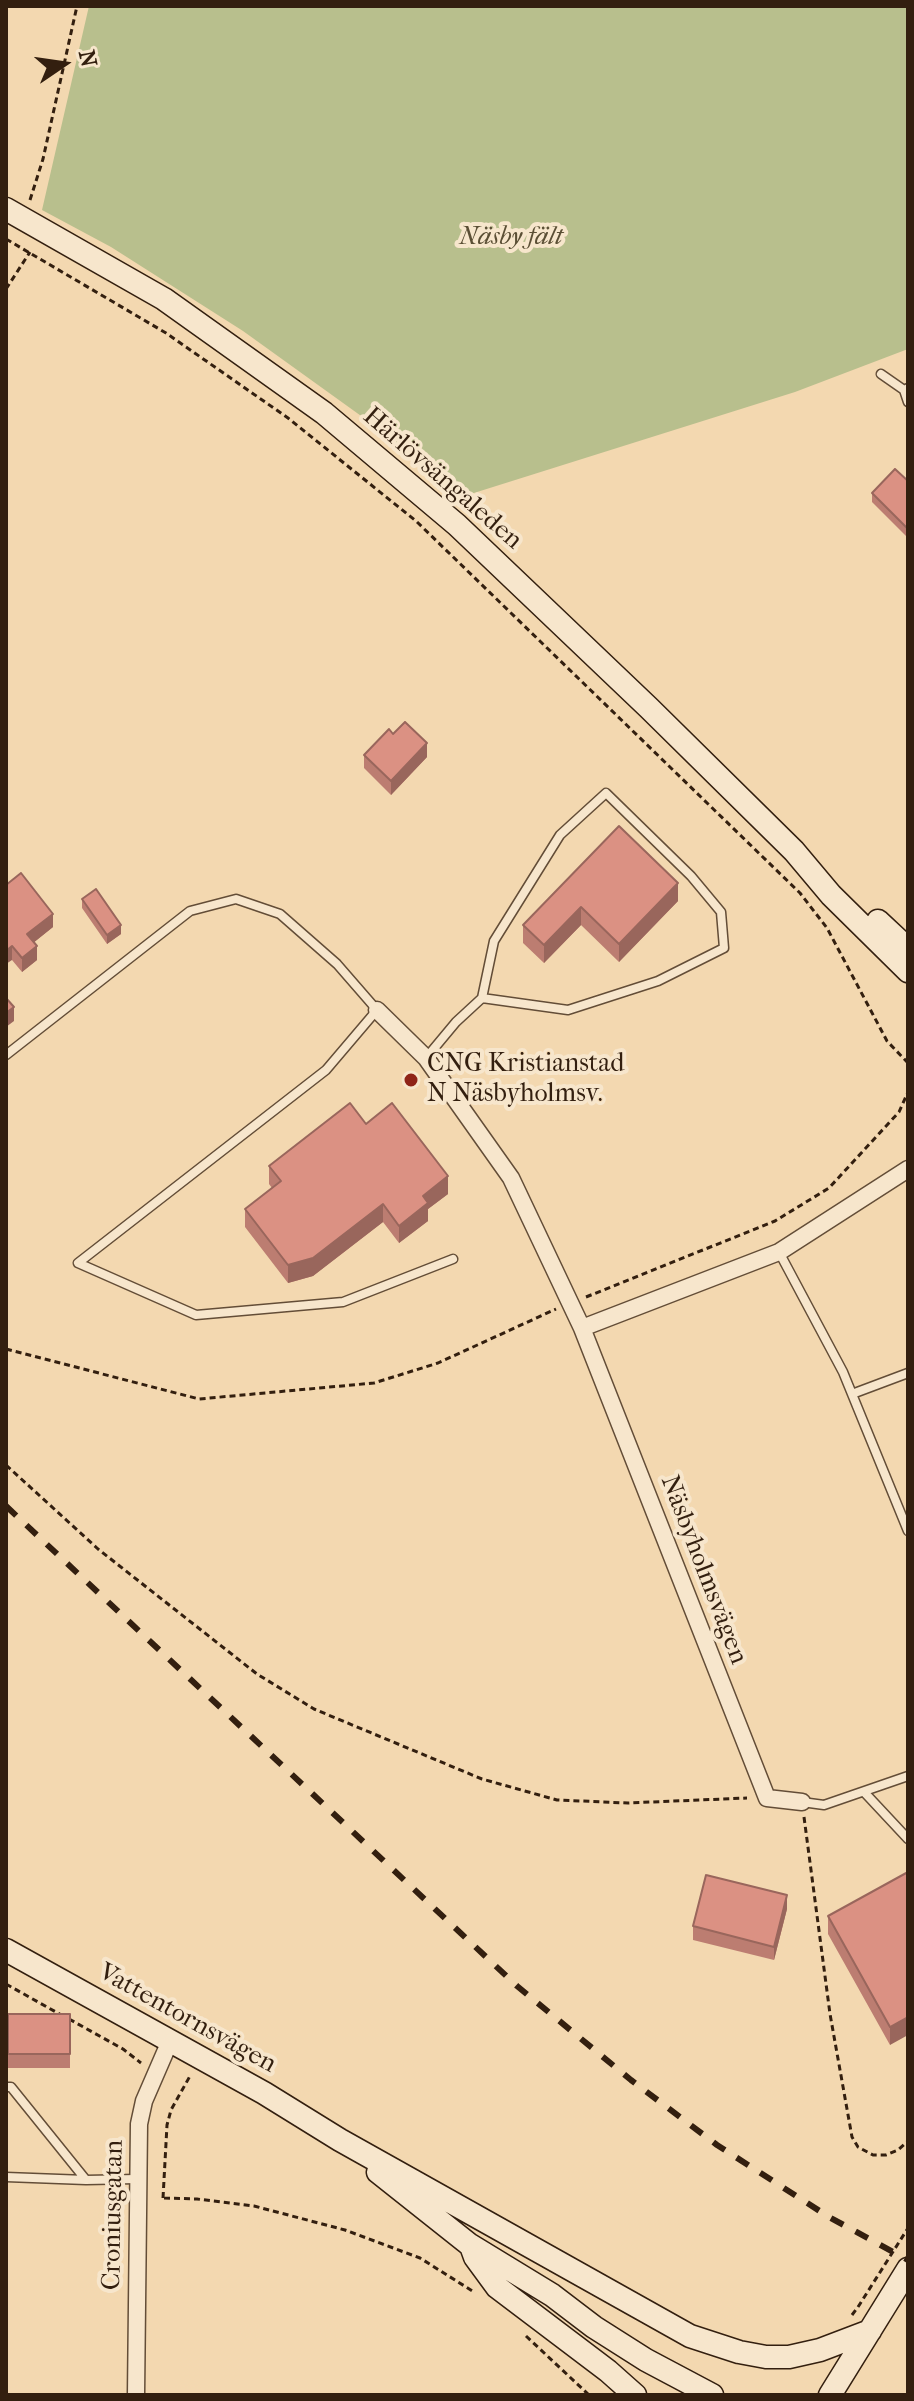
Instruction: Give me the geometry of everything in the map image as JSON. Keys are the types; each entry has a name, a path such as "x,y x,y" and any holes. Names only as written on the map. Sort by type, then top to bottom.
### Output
{"main road":[{"name":"Härlövsängaleden","path":"15,214 164,299 324,413 457,525 794,851 831,895 908,971"},
{"name":"Härlövsängaleden","path":"794,851 839,884 908,949"},
{"name":"Vattentornsvägen","path":"6,1950 491,2223 552,2295"},
{"name":"Vattentornsvägen","path":"340,2140 470,2245 552,2295 620,2343 712,2395"},
{"path":"491,2223 667,2324 717,2347 766,2357 789,2357 820,2350 868,2319"},
{"path":"470,2245 497,2287 635,2395"},
{"path":"830,2395 868,2319 908,2269"}],"street":[{"name":"Näsbyholmsvägen","path":"377,1010 426,1058 511,1178 582,1328 767,1798"},
{"path":"582,1328 779,1252 908,1169"},
{"path":"767,1798 802,1802"},
{"name":"Croniusgatan","path":"136,2395 139,2124 144,2101 170,2041"}],"lane":[{"path":"881,374 906,389 908,402"},
{"path":"426,1058 456,1022 482,998 494,941 560,835 606,793 691,876 721,912 724,948 658,981 568,1010 482,998"},
{"path":"6,1055 190,911 236,899 280,914 337,964 377,1010 326,1070 78,1263 196,1315 343,1302 453,1259"},
{"path":"779,1252 852,1394 908,1531"},
{"path":"852,1394 908,1373"},
{"path":"802,1802 824,1805 908,1776"},
{"path":"865,1793 908,1839"},
{"path":"6,2087 11,2087 86,2180"},
{"path":"6,2177 137,2179"}],"path":[{"path":"15,214 43,159 77,6"},
{"path":"6,239 166,333 275,409 416,521 800,893 827,928 887,1041 908,1063"},
{"path":"6,289 30,251"},
{"path":"6,1349 199,1399 374,1383 438,1363 570,1303 775,1221 829,1188 899,1112 908,1092"},
{"path":"6,1465 98,1549 257,1674 314,1709 482,1779 557,1800 628,1803 767,1798"},
{"path":"802,1802 830,2014 852,2137 858,2147 873,2155 886,2155 908,2141"},
{"path":"6,1984 183,2086 167,2125 163,2198 254,2206 345,2230 420,2258 476,2294"},
{"path":"868,2319 908,2228"},
{"path":"520,2332 589,2395"}],"green space":[{"name":"Näsby fält","path":"89,6 908,6 908,349 795,392 458,498 382,431 243,331 111,247 42,210"}],"building":[{"path":"895,469 908,481 908,529 872,493"},
{"path":"405,722 427,743 391,781 364,755 389,729 393,734"},
{"path":"619,826 678,883 619,944 581,907 544,945 523,925"},
{"path":"21,873 53,914 27,934 37,946 22,958 12,946 6,951 6,885"},
{"path":"96,889 121,925 107,935 82,899"},
{"path":"6,998 14,1007 6,1013"},
{"path":"350,1103 366,1124 392,1103 448,1176 423,1196 428,1203 399,1226 383,1204 313,1258 288,1265 245,1209 281,1181 269,1166"},
{"path":"908,1872 908,2017 890,2027 828,1916"},
{"path":"706,1875 787,1895 774,1947 693,1926"},
{"path":"8,2014 70,2014 70,2054 8,2054"}],"railway":[{"path":"6,1506 517,1986 631,2080 717,2145 829,2217 908,2260"}],"place":[{"name":"CNG Kristianstad N Näsbyholmsv.","path":"411,1080"}]}
